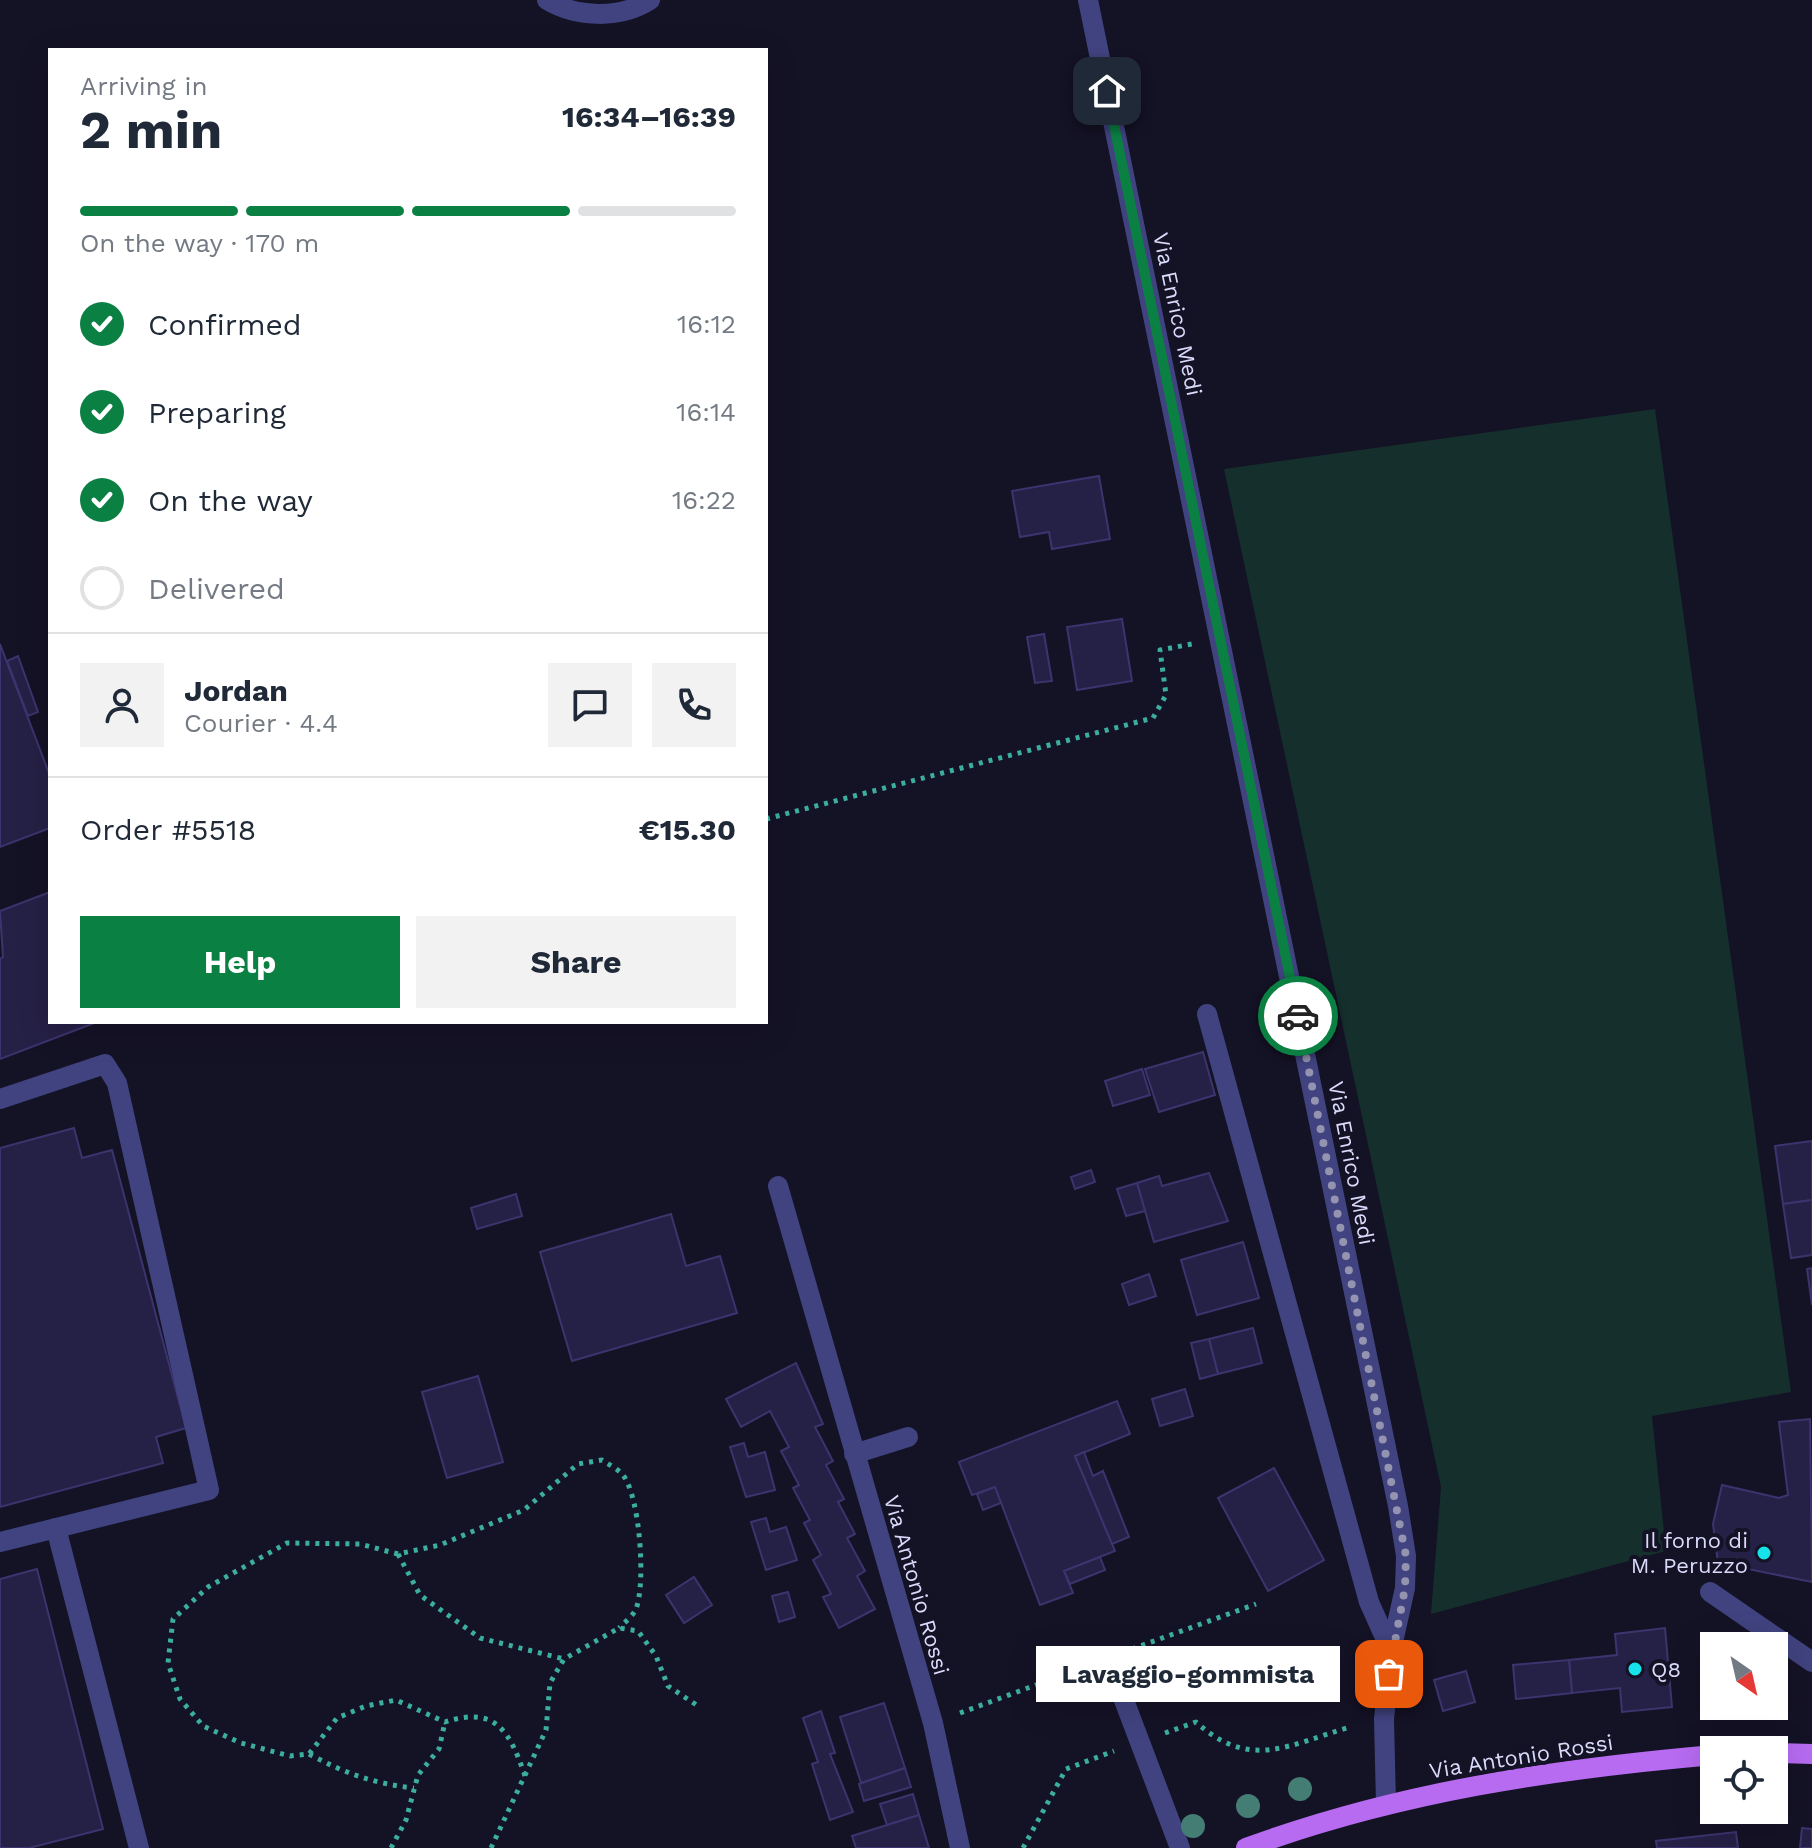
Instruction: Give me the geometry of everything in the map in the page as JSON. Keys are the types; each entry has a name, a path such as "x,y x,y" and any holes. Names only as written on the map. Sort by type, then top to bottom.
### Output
{"main road":[{"path":"1788,1753 1812,1754"},
{"name":"Via Antonio Rossi","path":"1246,1848 1386,1804 1512,1777 1700,1757"}],"street":[{"path":"547,0 562,9 597,14 635,9 650,0"},
{"name":"Via Enrico Medi","path":"1088,0 1398,1506 1406,1556 1405,1588 1391,1651 1384,1719 1386,1804"},
{"path":"1207,1014 1369,1602 1391,1651"},
{"path":"0,1099 105,1064 117,1083 209,1490 0,1542"},
{"name":"Via Antonio Rossi","path":"778,1186 933,1723 960,1848"},
{"path":"854,1454 908,1437"},
{"path":"56,1528 139,1848"},
{"path":"1710,1592 1812,1662"},
{"path":"1108,1658 1180,1848"}],"path":[{"path":"768,818 1153,718 1166,695 1160,650 1220,638"},
{"path":"414,1788 384,1785 343,1773 309,1754 290,1756 241,1743 203,1726 180,1699 168,1663 173,1619 208,1587 287,1543 360,1544 398,1554 440,1545 524,1510 578,1464 602,1460 623,1474 633,1500 639,1535 640,1571 636,1611 619,1628 564,1659 550,1683 546,1730 491,1848"},
{"path":"398,1554 420,1595 480,1638 564,1659"},
{"path":"619,1628 638,1631 656,1656 668,1686 698,1706"},
{"path":"309,1754 337,1718 366,1706 396,1700 445,1722 463,1716 485,1717 510,1738 525,1776"},
{"path":"391,1848 406,1820 418,1775 439,1749 445,1722"}],"green space":[{"path":"1655,409 1791,1392 1652,1416 1666,1551 1431,1614 1441,1487 1224,469"}],"building":[{"path":"1099,476 1110,539 1052,549 1049,532 1020,537 1012,491"},
{"path":"1122,619 1132,681 1077,690 1067,627"},
{"path":"1044,634 1052,681 1035,683 1027,637"},
{"path":"0,644 48,771 48,829 0,847"},
{"path":"18,656 38,712 28,716 7,661"},
{"path":"48,893 48,1024 92,1024 0,1059 0,959 3,957 0,911"},
{"path":"1203,1052 1215,1095 1159,1112 1145,1069"},
{"path":"1142,1069 1150,1095 1113,1106 1105,1081"},
{"path":"74,1128 82,1158 112,1150 186,1428 156,1437 163,1463 0,1507 0,1148"},
{"path":"1812,1141 1812,1200 1783,1204 1775,1146"},
{"path":"1091,1170 1095,1182 1075,1189 1071,1177"},
{"path":"1209,1173 1228,1221 1154,1242 1137,1183 1159,1176 1162,1186"},
{"path":"1137,1183 1145,1211 1126,1216 1117,1189"},
{"path":"516,1194 522,1216 477,1229 471,1208"},
{"path":"1812,1200 1812,1255 1791,1258 1783,1204"},
{"path":"671,1214 686,1266 720,1256 737,1313 572,1361 540,1252"},
{"path":"1243,1242 1259,1298 1197,1315 1181,1260"},
{"path":"1812,1268 1812,1305 1807,1269"},
{"path":"1149,1274 1156,1296 1129,1305 1122,1284"},
{"path":"1253,1328 1262,1363 1218,1374 1209,1339"},
{"path":"1209,1339 1218,1374 1200,1379 1191,1343"},
{"path":"796,1363 823,1424 815,1427 833,1461 826,1465 844,1499 838,1502 855,1534 847,1538 865,1571 857,1576 875,1609 839,1628 823,1597 831,1594 813,1560 821,1555 804,1523 810,1520 793,1488 799,1485 781,1451 789,1447 770,1411 741,1427 726,1399"},
{"path":"478,1376 503,1462 447,1478 422,1392"},
{"path":"1185,1389 1193,1416 1160,1426 1152,1399"},
{"path":"1117,1401 1130,1434 1075,1456 1115,1551 1064,1571 1073,1593 1040,1605 995,1487 972,1495 959,1462"},
{"path":"1810,1419 1812,1582 1718,1563 1713,1524 1722,1485 1779,1498 1788,1495 1779,1422"},
{"path":"744,1443 748,1457 765,1452 775,1490 746,1497 730,1447"},
{"path":"1084,1452 1093,1476 1103,1471 1129,1537 1112,1544 1075,1456"},
{"path":"1274,1468 1324,1560 1268,1591 1218,1498"},
{"path":"995,1487 1001,1503 983,1510 977,1494"},
{"path":"766,1518 770,1532 786,1527 797,1560 766,1570 751,1522"},
{"path":"1100,1557 1105,1570 1070,1584 1064,1571"},
{"path":"37,1569 103,1829 29,1848 0,1848 0,1579"},
{"path":"694,1577 712,1605 684,1623 666,1595"},
{"path":"788,1592 795,1617 779,1622 772,1596"},
{"path":"1665,1628 1672,1707 1622,1712 1620,1688 1572,1693 1569,1660 1617,1655 1615,1634"},
{"path":"1569,1660 1572,1693 1516,1699 1513,1665"},
{"path":"1466,1671 1475,1702 1443,1711 1434,1680"},
{"path":"884,1703 905,1768 861,1783 840,1717"},
{"path":"821,1711 835,1753 830,1754 853,1812 830,1820 812,1764 818,1762 803,1718"},
{"path":"905,1768 911,1787 864,1801 859,1784"},
{"path":"913,1794 919,1815 887,1825 880,1804"},
{"path":"919,1815 929,1848 856,1848 852,1836"},
{"path":"1802,1828 1812,1829 1812,1848 1800,1848"},
{"path":"1736,1832 1738,1848 1657,1848 1656,1841"}],"way so far":[{"path":"1298,1016 1406,1556 1405,1588 1389,1674"}],"place":[{"name":"Il forno di M. Peruzzo","path":"1764,1553"},
{"name":"Q8","path":"1635,1669"},
{"name":"Lavaggio-gommista","path":"1389,1674"}],"route":[{"path":"1107,91 1298,1016"}]}
